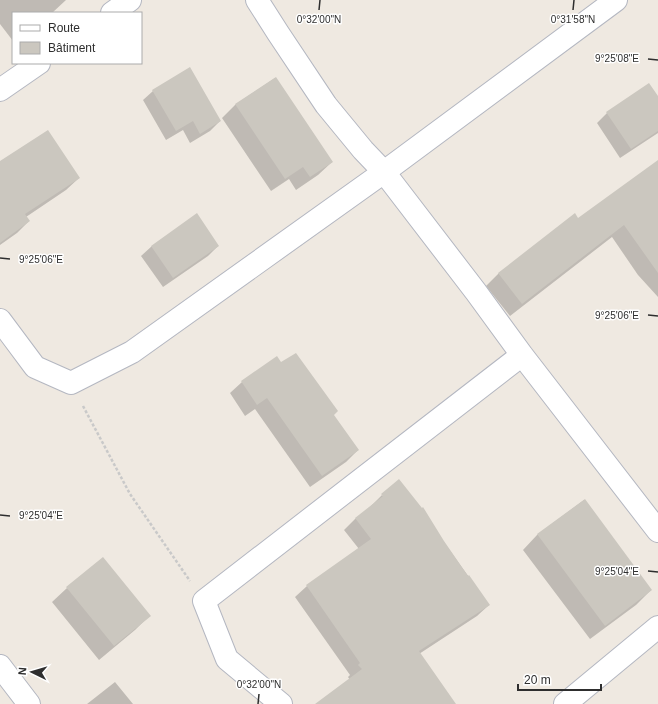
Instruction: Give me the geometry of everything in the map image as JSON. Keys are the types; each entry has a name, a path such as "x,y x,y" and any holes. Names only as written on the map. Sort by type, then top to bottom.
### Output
{"street":[{"path":"113,12 130,0"},
{"path":"257,0 326,104 363,150 384,172 522,355 658,531"},
{"path":"0,320 35,367 71,383 132,352 384,172 616,0"},
{"path":"0,90 38,64"},
{"path":"281,704 228,659 204,601 522,355"},
{"path":"565,704 658,628"},
{"path":"0,666 29,704"}],"path":[{"path":"71,383 130,494 204,601"}],"building":[{"path":"190,67 221,121 200,134 193,121 176,131 152,90"},
{"path":"276,77 333,162 310,177 303,167 285,179 235,104"},
{"path":"649,83 658,96 658,131 631,149 606,112"},
{"path":"48,130 80,178 25,214 30,221 0,243 0,161"},
{"path":"658,160 658,273 624,225 522,304 498,273 575,213 578,218"},
{"path":"197,213 219,246 173,278 151,246"},
{"path":"296,353 338,411 334,415 359,450 322,476 267,398 257,405 241,381 277,356 281,362"},
{"path":"399,479 422,508 423,507 444,541 490,605 419,651 456,704 315,704 362,669 358,665 360,663 306,585 371,539 355,518 383,496 381,494"},
{"path":"585,499 652,590 605,626 537,534"},
{"path":"103,557 151,616 114,646 66,587"}]}
